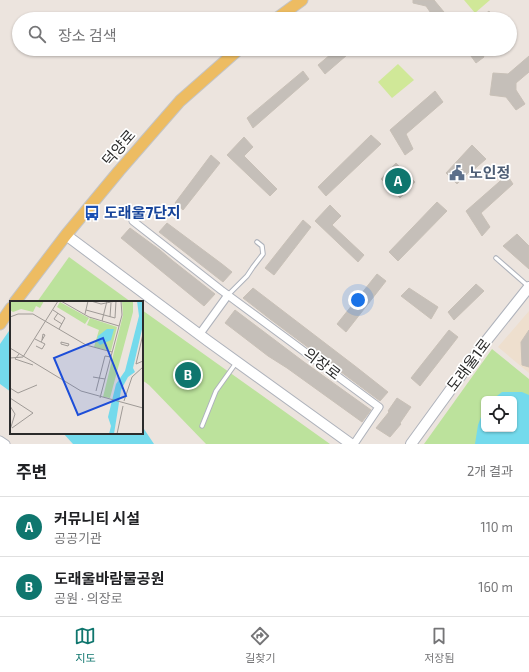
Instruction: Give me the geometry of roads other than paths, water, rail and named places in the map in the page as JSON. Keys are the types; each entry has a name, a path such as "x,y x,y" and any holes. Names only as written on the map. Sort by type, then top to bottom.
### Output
{"main road":[{"path":"286,12 302,0"},
{"name":"덕양로","path":"16,301 66,235 180,101 231,56"},
{"path":"0,324 10,309"}],"street":[{"name":"의장로","path":"66,235 237,363 352,444 379,407 228,295 132,221"},
{"name":"도래울1로","path":"411,444 483,345 529,287"},
{"path":"199,334 228,295"},
{"path":"0,440 6,444"}],"lane":[{"path":"228,295 247,276 263,254 262,246 257,242"},
{"path":"496,258 529,287"},
{"path":"202,426 216,391 237,363"}],"water":[{"path":"0,315 10,322 10,391 0,384"},
{"path":"502,392 522,392 529,395 529,444 475,444 481,417 481,432 517,432 517,396 497,396"},
{"path":"143,428 154,444 73,444 64,434 143,434"}],"place":[{"name":"노인정","path":"457,173"},
{"name":"커뮤니티 시설","path":"398,181"},
{"name":"도래울7단지","path":"92,213"},
{"name":"도래울바람물공원","path":"188,375"}]}
